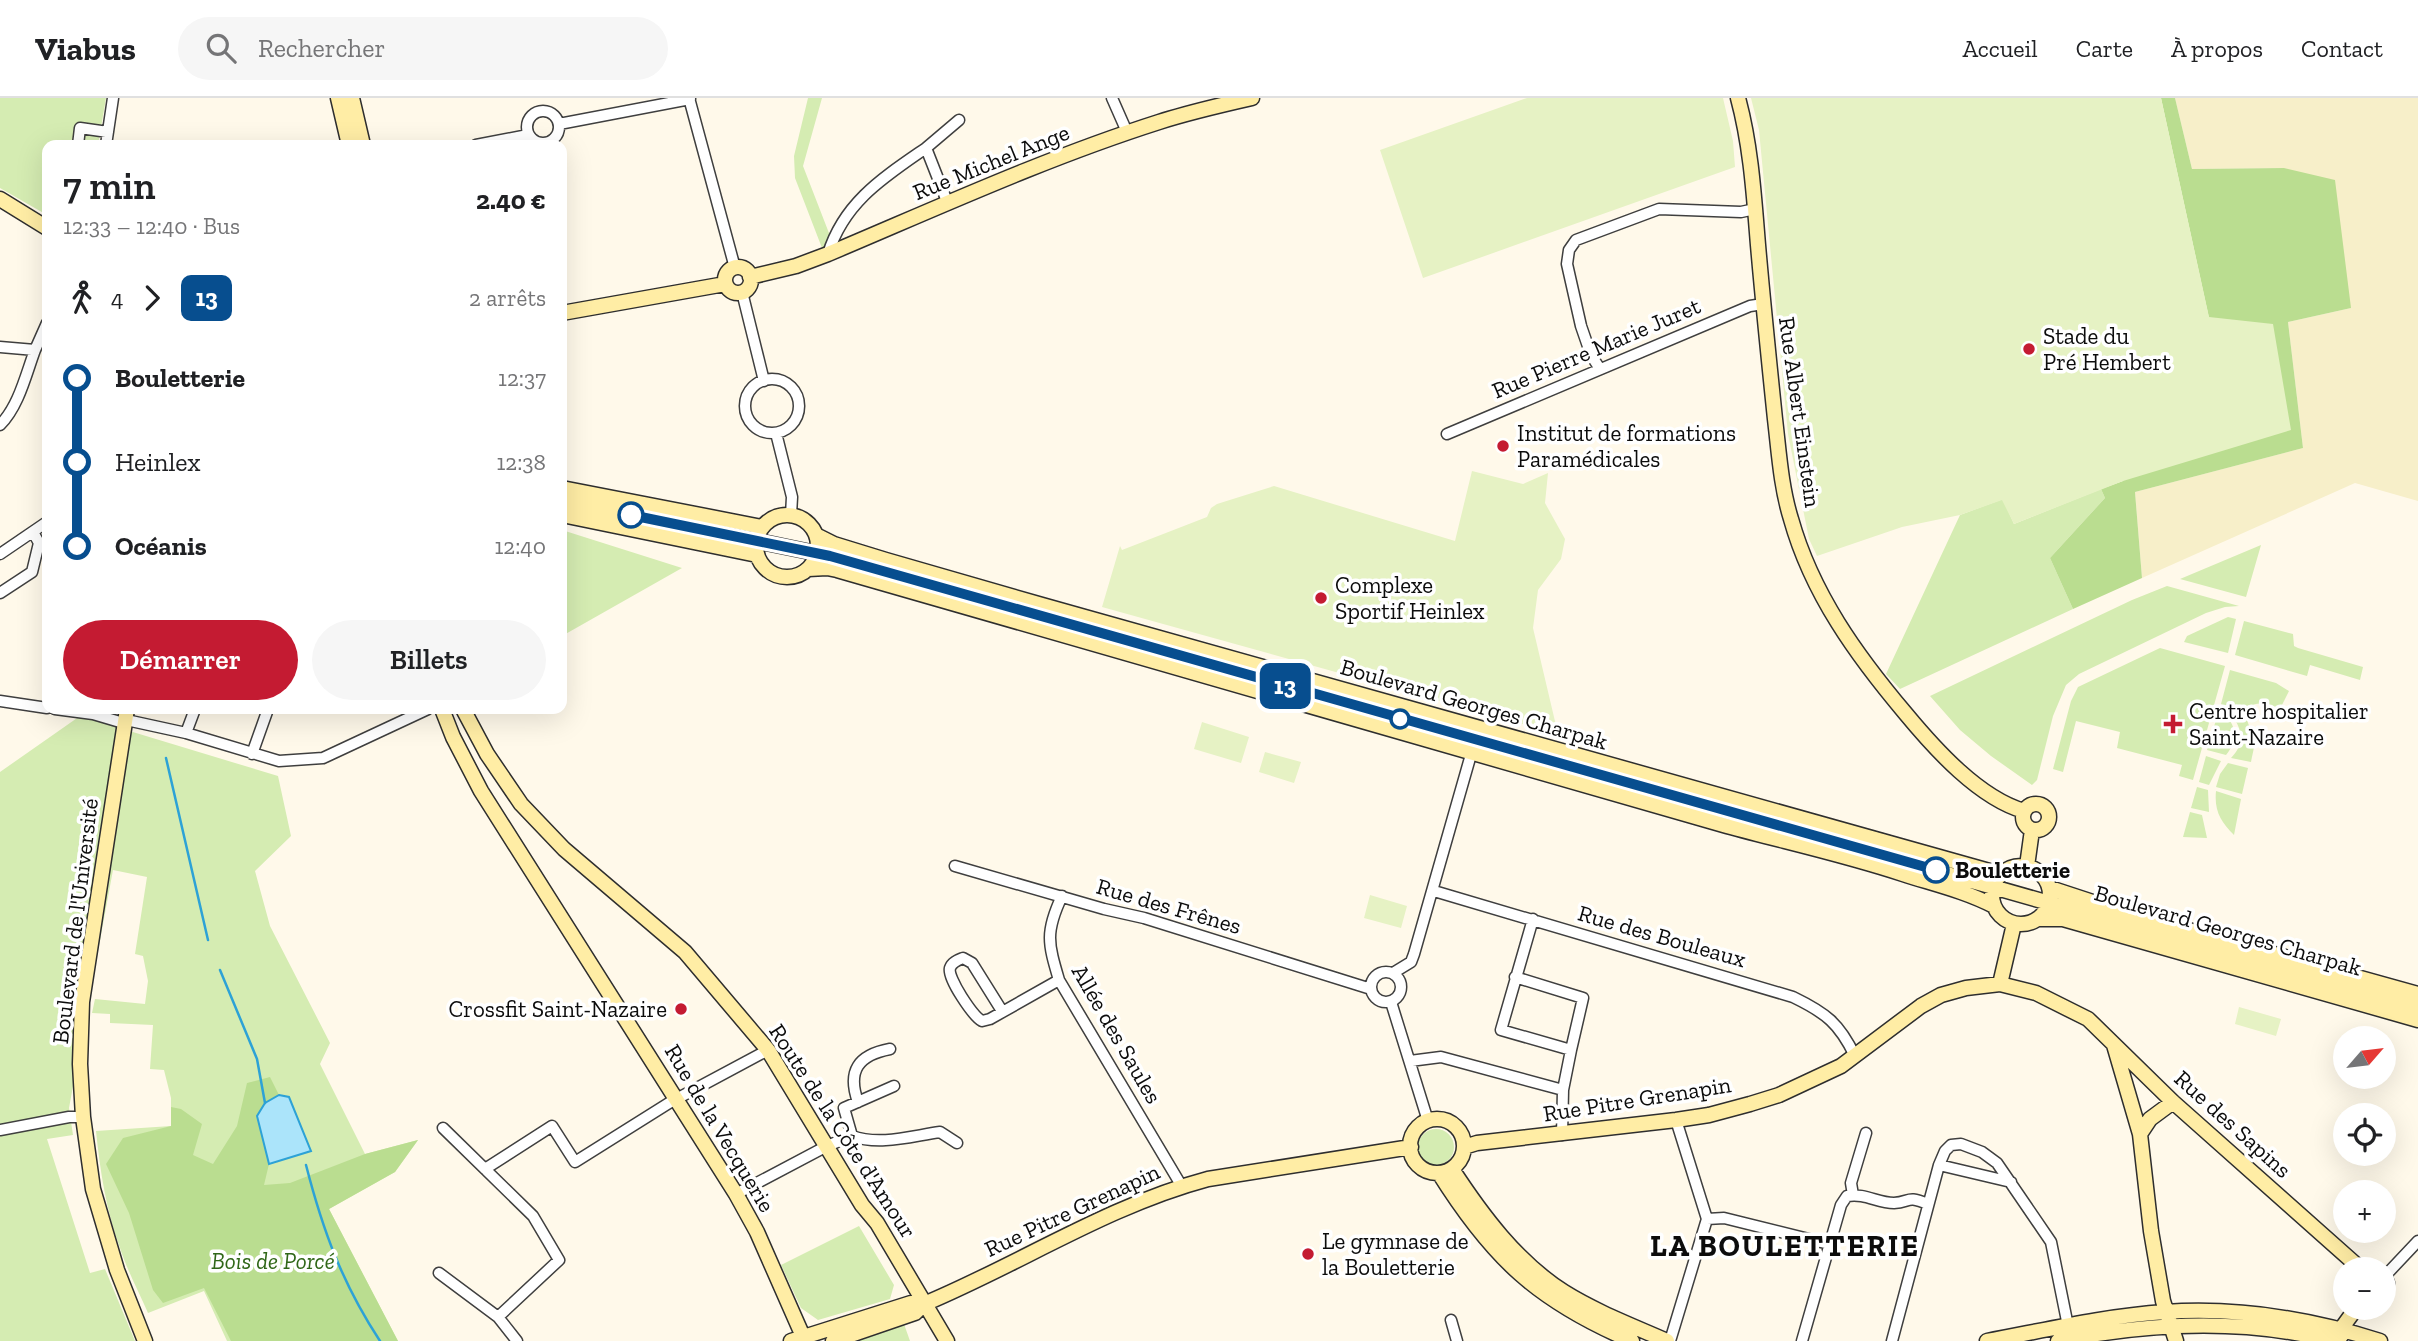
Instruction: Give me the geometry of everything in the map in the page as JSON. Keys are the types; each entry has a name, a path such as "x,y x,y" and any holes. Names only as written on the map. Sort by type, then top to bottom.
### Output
{"street":[{"path":"107,140 113,98"},
{"path":"338,98 348,140"},
{"path":"352,98 362,140"},
{"path":"559,124 690,98 735,268"},
{"path":"1112,98 1127,132"},
{"name":"Rue Michel Ange","path":"750,277 796,266 828,254 1031,168 1127,132 1252,98"},
{"name":"Rue Albert Einstein","path":"1738,98 1750,155 1782,478 1790,518 1810,570 1822,596 1856,653 1928,741 1981,788 2024,811"},
{"path":"534,140 528,135 527,122 538,112 552,114 559,124 556,137 552,140"},
{"path":"828,254 834,235 868,190 959,120"},
{"path":"79,140 80,128 108,132"},
{"path":"502,140 528,135"},
{"path":"926,148 948,204"},
{"path":"0,200 42,225"},
{"path":"1600,369 1591,355 1581,327 1567,264 1569,250 1576,240 1659,209 1741,212 1755,209"},
{"path":"735,268 743,269 750,277 748,288 742,292 734,292 725,284 728,272 735,268"},
{"path":"567,312 725,284"},
{"path":"742,292 764,381"},
{"name":"Rue Pierre Marie Juret","path":"1447,434 1750,306 1763,304"},
{"path":"0,425 18,397 42,335"},
{"path":"0,347 36,350"},
{"path":"764,381 786,384 797,396 799,404 795,419 784,431 776,433 754,426 746,412 745,404 751,389 764,381"},
{"path":"567,516 757,555 759,533 775,517 791,515 792,497 776,433"},
{"path":"567,489 742,523 759,533"},
{"path":"567,502 759,533 817,553 1993,882"},
{"name":"Boulevard Georges Charpak","path":"791,515 807,522 816,535 834,544 873,556 1993,882 2050,903 2418,1008"},
{"path":"0,554 42,526"},
{"path":"0,593 32,572 39,543 33,532"},
{"path":"808,569 817,553 816,535"},
{"name":"Boulevard Georges Charpak","path":"757,555 766,569 780,576 795,576 808,569 837,570 1727,826 1873,863 1974,896 1994,906 1999,914 2014,923 2063,919 2418,1020"},
{"path":"0,701 42,707"},
{"path":"187,733 193,714"},
{"path":"252,754 266,714"},
{"path":"126,715 279,761 323,758 417,714"},
{"name":"Rue de la Vecquerie","path":"444,714 469,770 736,1194 757,1232 803,1340"},
{"name":"Route de la Côte d'Amour","path":"466,714 487,754 521,804 572,856 685,952 768,1050 862,1205 877,1223 947,1341"},
{"name":"Boulevard de l'Université","path":"126,715 82,1002 79,1064 93,1189 105,1235 145,1341"},
{"path":"1393,973 1413,957 1472,751"},
{"path":"2034,804 2042,805 2048,811 2049,819 2045,827 2032,830 2023,822 2024,811 2034,804"},
{"path":"2028,866 2032,830"},
{"name":"Rue des Frênes","path":"954,866 1144,918 1371,989"},
{"path":"1994,906 1993,882 2008,868 2028,866 2042,874 2050,888 2050,903 2039,919"},
{"name":"Boulevard Georges Charpak","path":"2050,888 2120,911 2418,994"},
{"name":"Rue des Bouleaux","path":"1434,891 1793,998 1821,1010 1840,1030 1855,1056"},
{"name":"Allée des Saules","path":"1062,896 1055,910 1048,943 1059,980 1181,1185"},
{"path":"1533,919 1501,1030 1571,1050"},
{"path":"2000,984 2014,923"},
{"path":"1002,1011 972,962 963,958 955,961 950,968 951,976 974,1017 982,1021 1002,1011 1059,980"},
{"path":"1384,972 1393,973 1399,979 1401,989 1398,997 1391,1002 1375,998 1371,989 1372,980 1384,972"},
{"path":"1516,977 1583,998 1563,1090 1562,1135"},
{"name":"Rue Pitre Grenapin","path":"1464,1147 1477,1143 1562,1135 1709,1115 1779,1095 1841,1066 1921,1006 1941,995 1966,988 2000,984 2036,993 2075,1012"},
{"path":"1391,1002 1428,1121"},
{"name":"Rue des Sapins","path":"2075,1012 2088,1019 2173,1102 2347,1257"},
{"path":"2113,1044 2140,1134 2151,1231 2163,1301 2174,1334"},
{"path":"858,1102 853,1088 853,1074 860,1062 876,1052 890,1048"},
{"path":"485,1169 552,1126 575,1162 677,1099 768,1050"},
{"path":"1410,1061 1441,1057 1563,1090"},
{"path":"2122,1075 2134,1065"},
{"path":"852,1136 844,1108 894,1086"},
{"path":"2140,1134 2150,1119 2173,1102"},
{"path":"0,1130 69,1117 83,1117"},
{"path":"1445,1120 1459,1130 1464,1147 1458,1163 1446,1171 1423,1169 1412,1156 1410,1147 1415,1131 1428,1121 1445,1120"},
{"path":"1446,1171 1486,1220 1542,1276 1631,1337 1668,1341 1707,1219 1676,1120"},
{"path":"443,1128 533,1216 559,1260 498,1317"},
{"path":"736,1194 827,1146 852,1136 863,1140 887,1140 940,1132 957,1143"},
{"path":"1853,1195 1851,1183 1866,1133"},
{"path":"1892,1341 1939,1165 1951,1144 1961,1144 1982,1152 1997,1163 2051,1242 2067,1336"},
{"name":"Rue Pitre Grenapin","path":"832,1341 915,1313 924,1304 1029,1255 1098,1218 1181,1185 1410,1147"},
{"path":"1939,1165 2011,1182"},
{"path":"1802,1341 1841,1205 1847,1196 1859,1194 1894,1203 1909,1198 1928,1204"},
{"path":"1707,1219 1724,1218 1829,1244"},
{"path":"2396,1264 2418,1241"},
{"path":"439,1273 498,1317 517,1341"},
{"name":"Rue Pitre Grenapin","path":"803,1340 911,1303 924,1304"},
{"path":"2067,1336 2168,1312 2281,1317 2338,1337"},
{"path":"1451,1320 1457,1341"},
{"path":"2338,1337 2349,1320"},
{"path":"1987,1341 2122,1331 2174,1334 2216,1326 2380,1341"}],"shaded area":[{"path":"2175,98 2418,98 2418,501 2355,483 2142,578 2135,492 2303,448 2288,322 2351,308 2284,168 2192,169"}],"green space":[{"path":"0,98 106,98 99,140 42,140 42,212 0,188"},
{"path":"808,98 822,98 803,166 834,246 822,248 795,178 794,156"},
{"path":"1527,98 1723,98 1733,141 1735,167 1423,278 1380,150"},
{"name":"Stade du Pré Hembert","path":"1751,98 2161,98 2209,317 2273,324 2291,430 2123,481 2014,524 2002,500 1960,515 1902,527 1817,556 1809,539 1788,434 1759,130"},
{"path":"2161,98 2175,98 2192,169 2284,168 2335,180 2351,308 2288,322 2303,448 2135,492 2142,578 2073,609 2050,558 2105,498 2101,489 2123,481 2209,318"},
{"name":"Complexe Sportif Heinlex","path":"1472,471 1523,484 1548,473 1545,503 1565,539 1561,559 1538,590 1533,628 1558,734 1102,607 1120,546 1122,550 1207,517 1211,508 1217,504 1274,486 1455,541"},
{"path":"2101,489 2105,498 2050,558 2073,609 1900,689 1886,674 1960,515 2003,499 2014,524"},
{"path":"567,532 682,568 567,633"},
{"path":"2261,545 2246,597 2180,579"},
{"path":"2167,586 2239,606 2206,613 2079,674 2066,685 2053,716 2037,780 2032,785 1960,730 1930,696 2132,600"},
{"path":"2228,617 2236,619 2228,653 2184,642 2187,636"},
{"path":"2244,621 2293,634 2294,646 2298,648 2363,667 2360,680 2310,665 2307,676 2235,655"},
{"path":"2160,648 2225,666 2193,780 2179,776 2182,765 2117,748 2120,732 2076,721 2063,772 2053,769 2071,701 2078,687"},
{"path":"2230,670 2276,683 2289,691 2280,709 2258,703 2247,712 2254,743 2251,762 2231,758 2237,751 2241,737 2237,723 2221,704"},
{"path":"2219,710 2229,720 2234,731 2233,742 2226,755 2207,750"},
{"path":"80,716 278,776 291,836 255,871 270,926 330,1043 320,1064 365,1154 418,1140 395,1172 329,1209 398,1341 227,1341 204,1291 148,1313 115,1234 96,1131 171,1126 171,1098 164,1070 150,1069 153,1025 110,1023 110,1014 92,1013 95,999 145,1004 148,981 143,956 135,954 147,877 113,870 69,1108 73,1135 47,1139 90,1273 105,1269 135,1341 0,1341 0,772"},
{"path":"1202,722 1249,737 1241,763 1194,749"},
{"path":"1265,752 1301,762 1294,783 1259,772"},
{"path":"2206,756 2221,761 2209,785 2199,782"},
{"path":"2228,763 2248,768 2242,794 2216,787 2220,774"},
{"path":"2197,787 2208,790 2209,812 2191,808"},
{"path":"2216,791 2241,799 2234,835 2219,816"},
{"path":"2190,812 2202,815 2207,838 2183,837"},
{"path":"1370,895 1407,906 1401,928 1364,918"},
{"path":"2239,1007 2281,1019 2276,1036 2235,1024"},
{"name":"Bois de Porcé","path":"270,1077 279,1095 265,1103 257,1116 269,1164 264,1185 290,1183 365,1154 418,1140 395,1172 329,1209 398,1341 231,1341 204,1288 163,1303 153,1290 129,1213 106,1164 123,1138 171,1126 171,1107 181,1109 202,1124 193,1155 213,1164 237,1126 247,1083"},
{"path":"1436,1129 1449,1134 1454,1147 1449,1160 1436,1165 1423,1160 1418,1147 1423,1134"},
{"path":"859,1226 894,1285 890,1299 818,1320 801,1308 781,1265"},
{"path":"904,1324 910,1341 855,1341"}],"water":[{"path":"279,1095 289,1097 311,1151 269,1164 257,1116 265,1103"}],"waterway":[{"path":"166,758 208,940"},
{"path":"220,970 257,1059 265,1103"},
{"path":"306,1165 335,1256 380,1341"}],"bus line":[{"name":"13","path":"631,515 830,556 1936,870"}],"place":[{"name":"Stade du Pré Hembert","path":"2029,349"},
{"name":"Institut de formations Paramédicales","path":"1503,446"},
{"name":"Complexe Sportif Heinlex","path":"1321,598"},
{"name":"Centre hospitalier Saint-Nazaire","path":"2173,724"},
{"name":"Bouletterie","path":"1936,870"},
{"name":"Crossfit Saint-Nazaire","path":"681,1009"},
{"name":"Le gymnase de la Bouletterie","path":"1308,1254"}],"district":[{"name":"LA BOULETTERIE","path":"1785,1246"}]}
